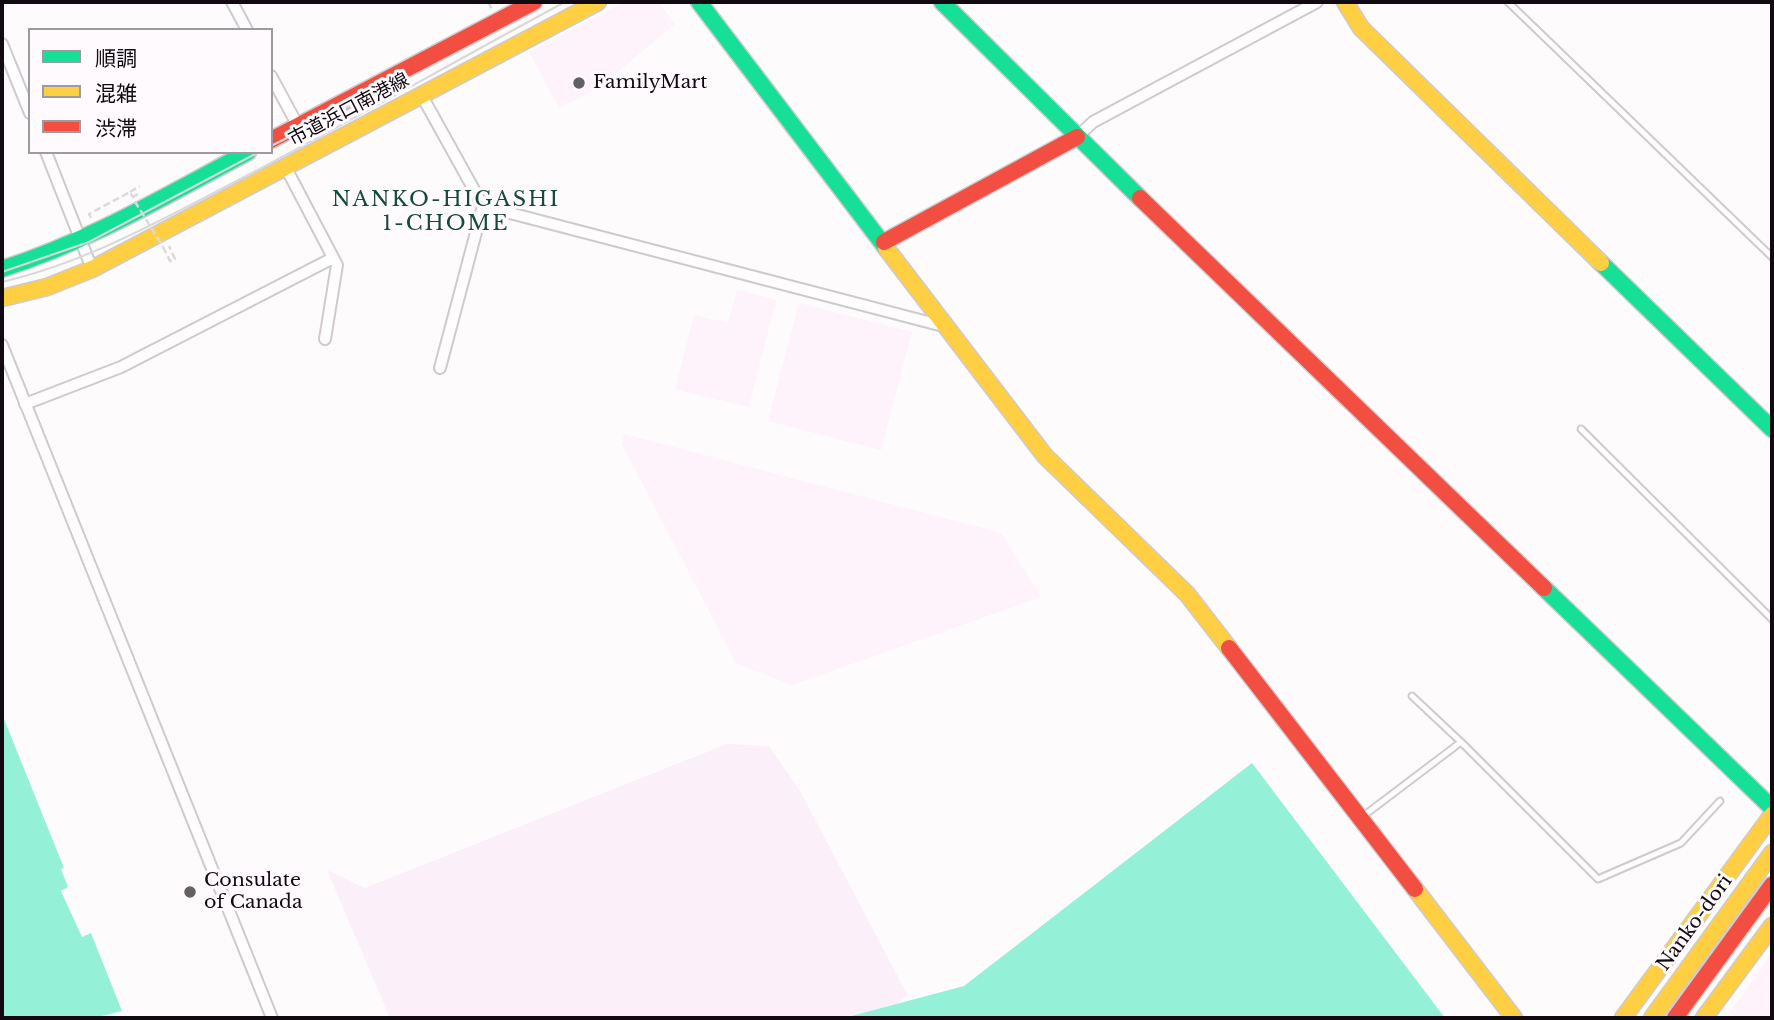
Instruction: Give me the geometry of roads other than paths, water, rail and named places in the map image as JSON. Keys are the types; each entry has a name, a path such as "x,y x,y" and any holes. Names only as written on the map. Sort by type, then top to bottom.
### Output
{"street":[{"path":"232,2 246,28"},
{"name":"市道浜口南港線","path":"273,139 534,2"},
{"name":"市道浜口南港線","path":"2,298 47,287 92,269 598,2"},
{"path":"699,2 1045,456 1187,594 1514,1018"},
{"path":"942,2 1077,137 1772,808"},
{"path":"884,242 1077,137 1093,122 1317,2"},
{"path":"1345,2 1361,28 1772,429"},
{"path":"2,44 28,108"},
{"path":"273,80 298,126"},
{"path":"422,96 483,206 440,368"},
{"path":"47,154 92,269"},
{"path":"2,269 81,240 244,154"},
{"path":"286,168 337,265 326,338"},
{"path":"483,206 947,327"},
{"path":"25,404 121,367 333,258"},
{"path":"2,345 272,1018"},
{"path":"1623,1018 1772,815"},
{"name":"Nanko-dori","path":"1651,1018 1772,853"},
{"name":"Nanko-dori","path":"1675,1018 1772,885"},
{"path":"1704,1018 1770,934"}],"lane":[{"path":"1508,2 1772,257"},
{"path":"1581,429 1772,619"},
{"path":"1412,696 1461,741 1598,879 1681,843 1720,801"},
{"path":"1360,818 1461,741"}],"tram line":[{"path":"2,282 89,254 144,229 311,142 565,2"},
{"path":"273,145 390,86"},
{"path":"2,272 89,242 255,154"}],"place":[{"name":"FamilyMart","path":"579,83"},
{"name":"Consulate of Canada","path":"190,892"}],"district":[{"name":"NANKO-HIGASHI 1-CHOME","path":"446,212"}]}
